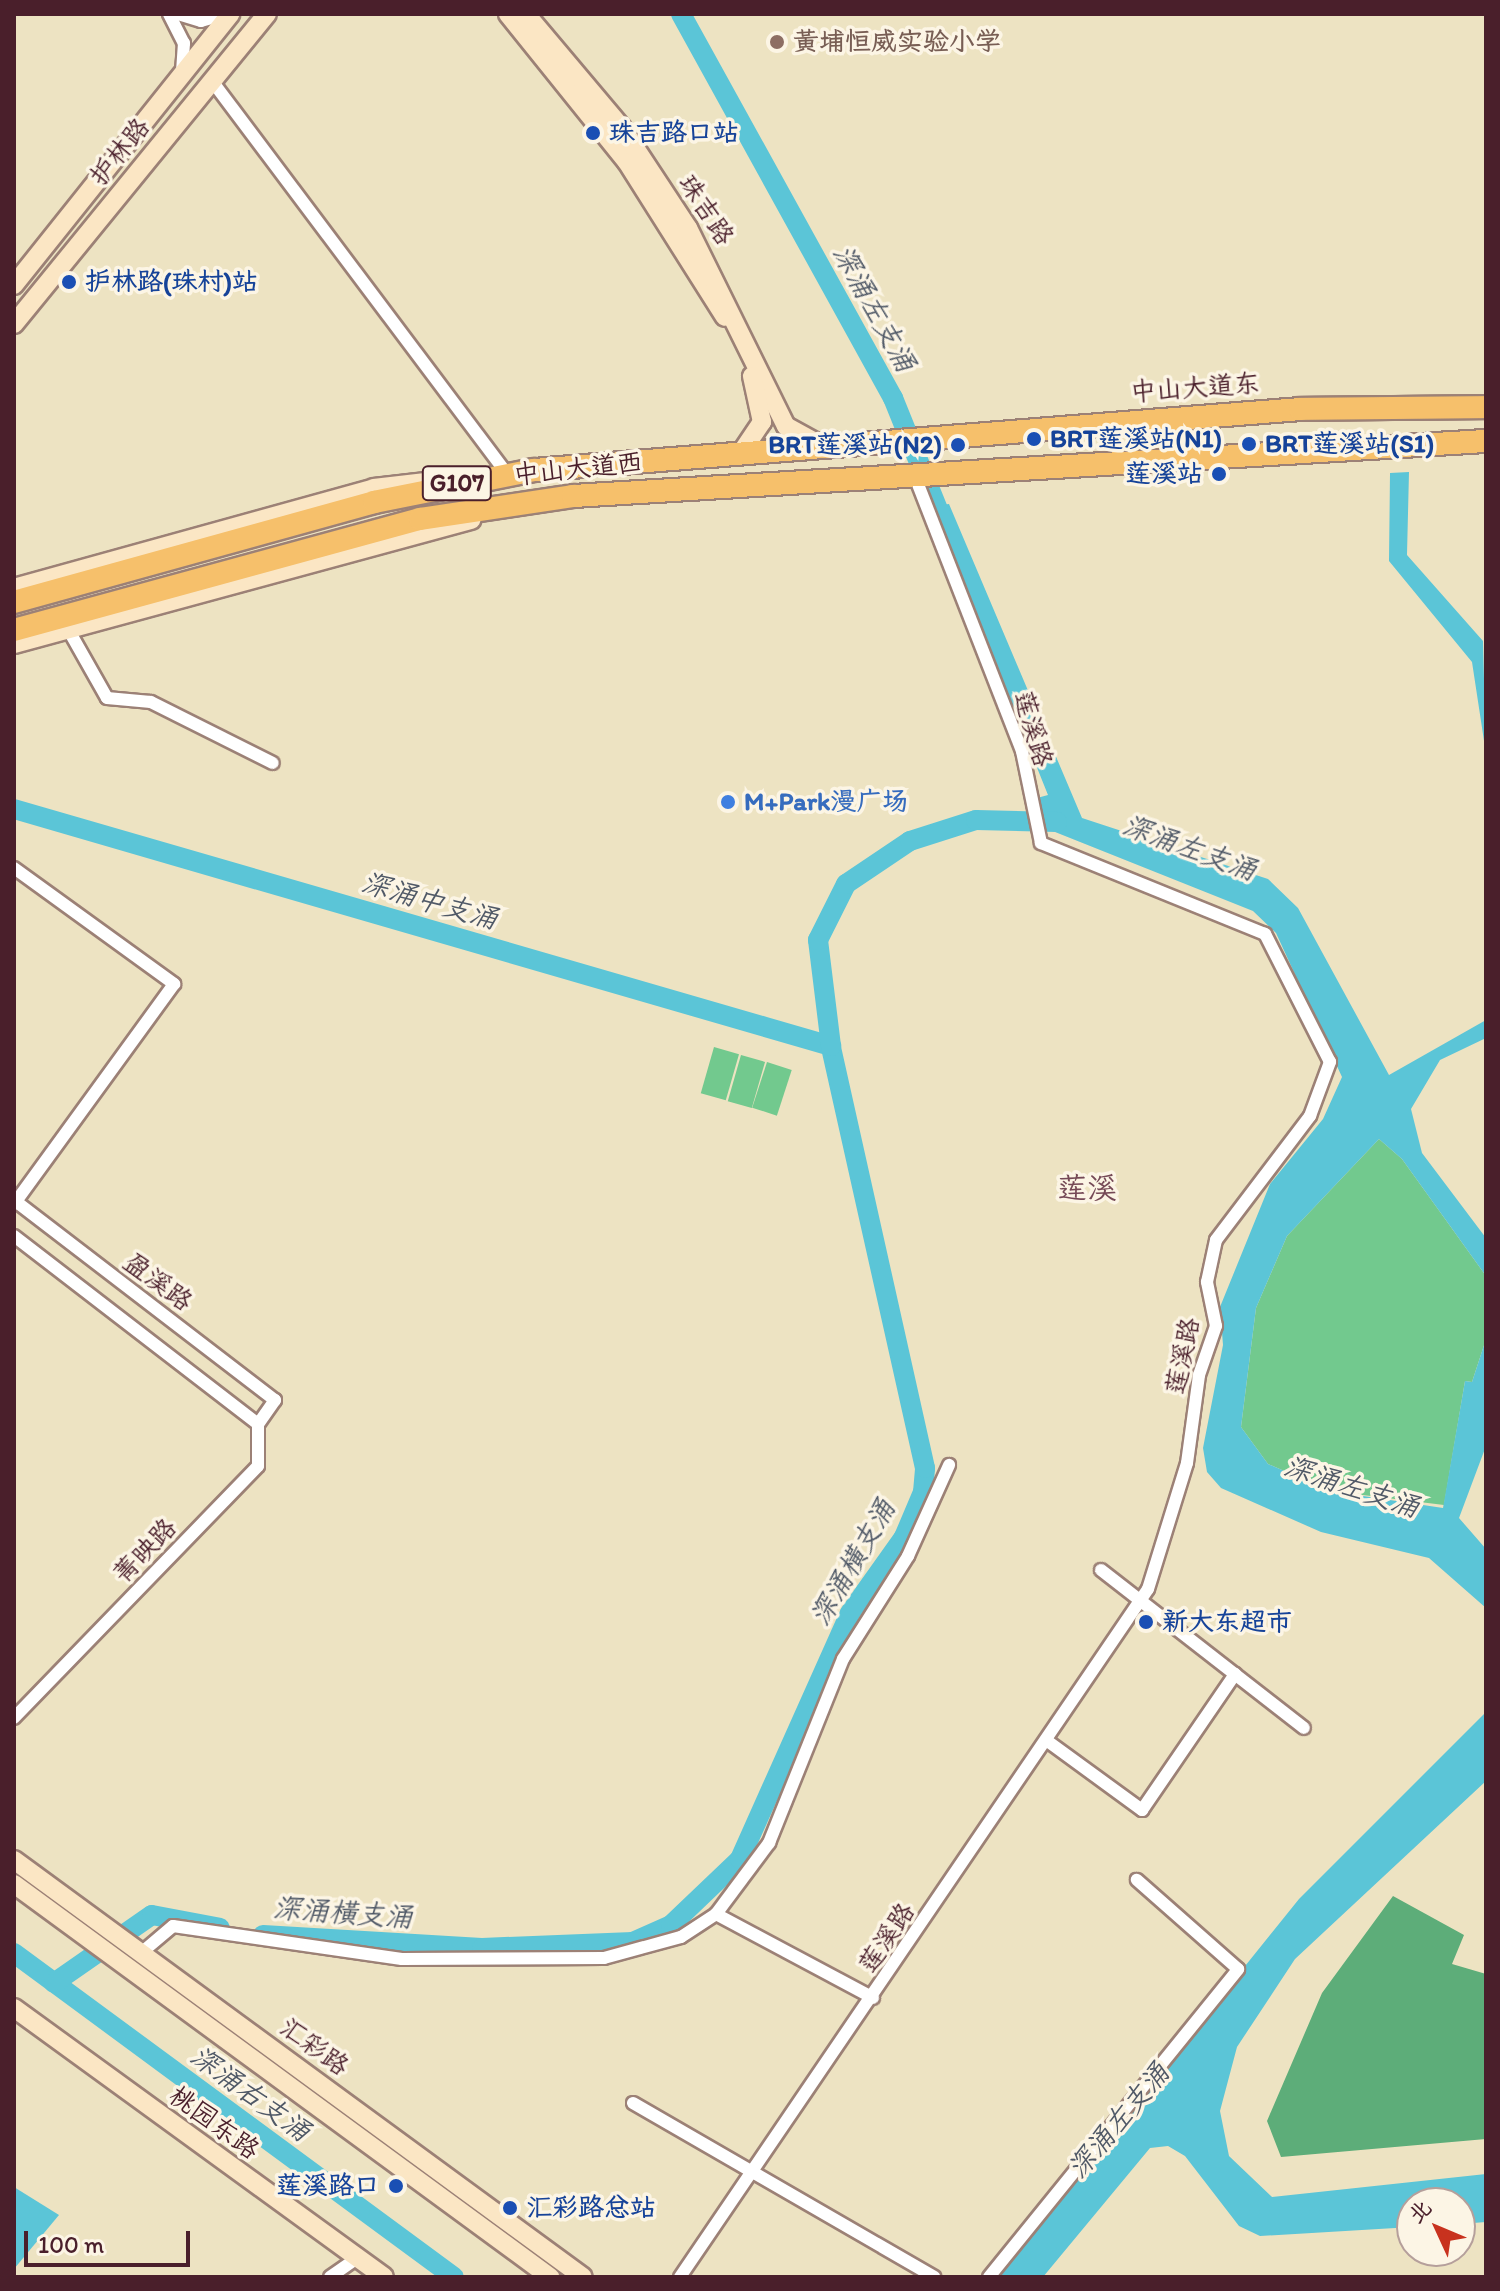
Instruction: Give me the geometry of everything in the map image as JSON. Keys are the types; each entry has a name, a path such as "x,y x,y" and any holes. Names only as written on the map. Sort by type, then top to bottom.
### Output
{"highway":[{"name":"中山大道东","path":"818,444 918,434 1330,408 1486,407"},
{"name":"G107","path":"919,477 1486,441"},
{"name":"中山大道西","path":"14,602 482,477 818,444"},
{"name":"中山大道西","path":"14,630 420,519 536,501 686,486 919,477"}],"street":[{"path":"169,14 186,52 181,75"},
{"path":"178,14 201,21 228,14"},
{"name":"护林路","path":"14,285 228,14"},
{"name":"护林路","path":"14,324 267,14"},
{"name":"珠吉路","path":"508,14 627,162 731,328 762,406 758,435 743,450"},
{"name":"珠吉路","path":"526,14 622,128 688,228 786,426 818,444"},
{"path":"212,81 507,474"},
{"path":"14,588 374,488 482,477"},
{"name":"莲溪路","path":"680,2277 755,2174 1141,1601 1187,1463 1199,1375 1216,1326 1207,1282 1216,1240 1310,1116 1326,1088 1329,1054 1265,934 1058,852 1033,830 1022,751 919,477"},
{"path":"14,644 536,501"},
{"path":"68,629 107,698 151,702 273,763"},
{"path":"15,1202 174,984 16,873"},
{"name":"盈溪路","path":"14,1236 258,1424 275,1400 15,1202"},
{"name":"菁映路","path":"14,1718 258,1466 258,1424"},
{"path":"134,1956 173,1926 402,1959 604,1958 662,1947 716,1914 769,1843 843,1659 908,1556 949,1465"},
{"path":"1101,1570 1304,1728"},
{"path":"1046,1740 1142,1810 1235,1674"},
{"name":"汇彩路","path":"14,1860 59,1893 81,1921"},
{"path":"989,2277 1238,1969 1137,1880"},
{"name":"汇彩路","path":"14,1884 47,1909 81,1921 134,1956 583,2277"},
{"path":"47,1909 59,1893"},
{"path":"716,1914 873,1998"},
{"name":"汇彩路","path":"134,1956 550,2277"},
{"name":"桃园东路","path":"14,2008 357,2258 376,2275"},
{"path":"633,2103 934,2277"},
{"path":"330,2277 357,2258"}],"green space":[{"path":"714,1047 739,1054 726,1100 701,1093"},
{"path":"741,1055 765,1062 752,1108 728,1101"},
{"path":"767,1062 792,1070 777,1116 752,1108"},
{"path":"1379,1139 1402,1159 1486,1276 1486,1339 1472,1382 1465,1381 1444,1505 1330,1491 1268,1464 1241,1427 1256,1308 1287,1236"},
{"path":"1393,1896 1464,1935 1452,1964 1486,1974 1486,2139 1281,2157 1267,2121 1322,1993"}],"water":[{"path":"1409,472 1407,555 1483,641 1486,754 1472,662 1389,561 1390,473"},
{"path":"949,504 1082,818 1268,879 1298,908 1389,1075 1486,1020 1486,1038 1440,1060 1411,1109 1422,1153 1486,1238 1486,1276 1402,1159 1379,1139 1287,1236 1256,1308 1241,1427 1268,1464 1330,1491 1443,1508 1465,1381 1472,1382 1486,1339 1486,1446 1459,1518 1486,1549 1486,1608 1429,1558 1321,1532 1221,1488 1207,1472 1203,1448 1223,1345 1220,1307 1270,1184 1323,1119 1342,1077 1276,933 1253,911 1040,826 1037,798 1048,795 932,506"},
{"path":"1486,1712 1486,1781 1295,1959 1237,2047 1220,2111 1229,2156 1272,2197 1486,2174 1486,2222 1476,2223 1476,2187 1396,2187 1396,2228 1260,2236 1239,2226 1185,2156 1168,2146 1150,2148 1043,2277 995,2277 1299,1899"},
{"path":"14,2187 59,2215 14,2269"}],"waterway":[{"name":"深涌左支涌","path":"681,14 893,398 946,529"},
{"name":"深涌中支涌","path":"14,809 831,1046"},
{"name":"深涌横支涌","path":"263,1935 482,1948 633,1942 671,1925 740,1859 850,1613 904,1537 923,1492 925,1468 831,1046 818,940 846,884 910,841 976,820 1057,822"},
{"name":"深涌横支涌","path":"54,1983 152,1915 220,1928"},
{"name":"深涌右支涌","path":"14,1953 454,2277"}],"place":[{"name":"黄埔恒威实验小学","path":"777,42"},
{"name":"珠吉路口站","path":"593,133"},
{"name":"护林路(珠村)站","path":"69,282"},
{"name":"BRT莲溪站(N1)","path":"1034,439"},
{"name":"BRT莲溪站(S1)","path":"1249,444"},
{"name":"BRT莲溪站(N2)","path":"958,445"},
{"name":"莲溪站","path":"1219,474"},
{"name":"M+Park漫广场","path":"728,802"},
{"name":"新大东超市","path":"1146,1622"},
{"name":"莲溪路口","path":"396,2186"},
{"name":"汇彩路总站","path":"510,2208"}],"district":[{"name":"莲溪","path":"1087,1188"}]}
